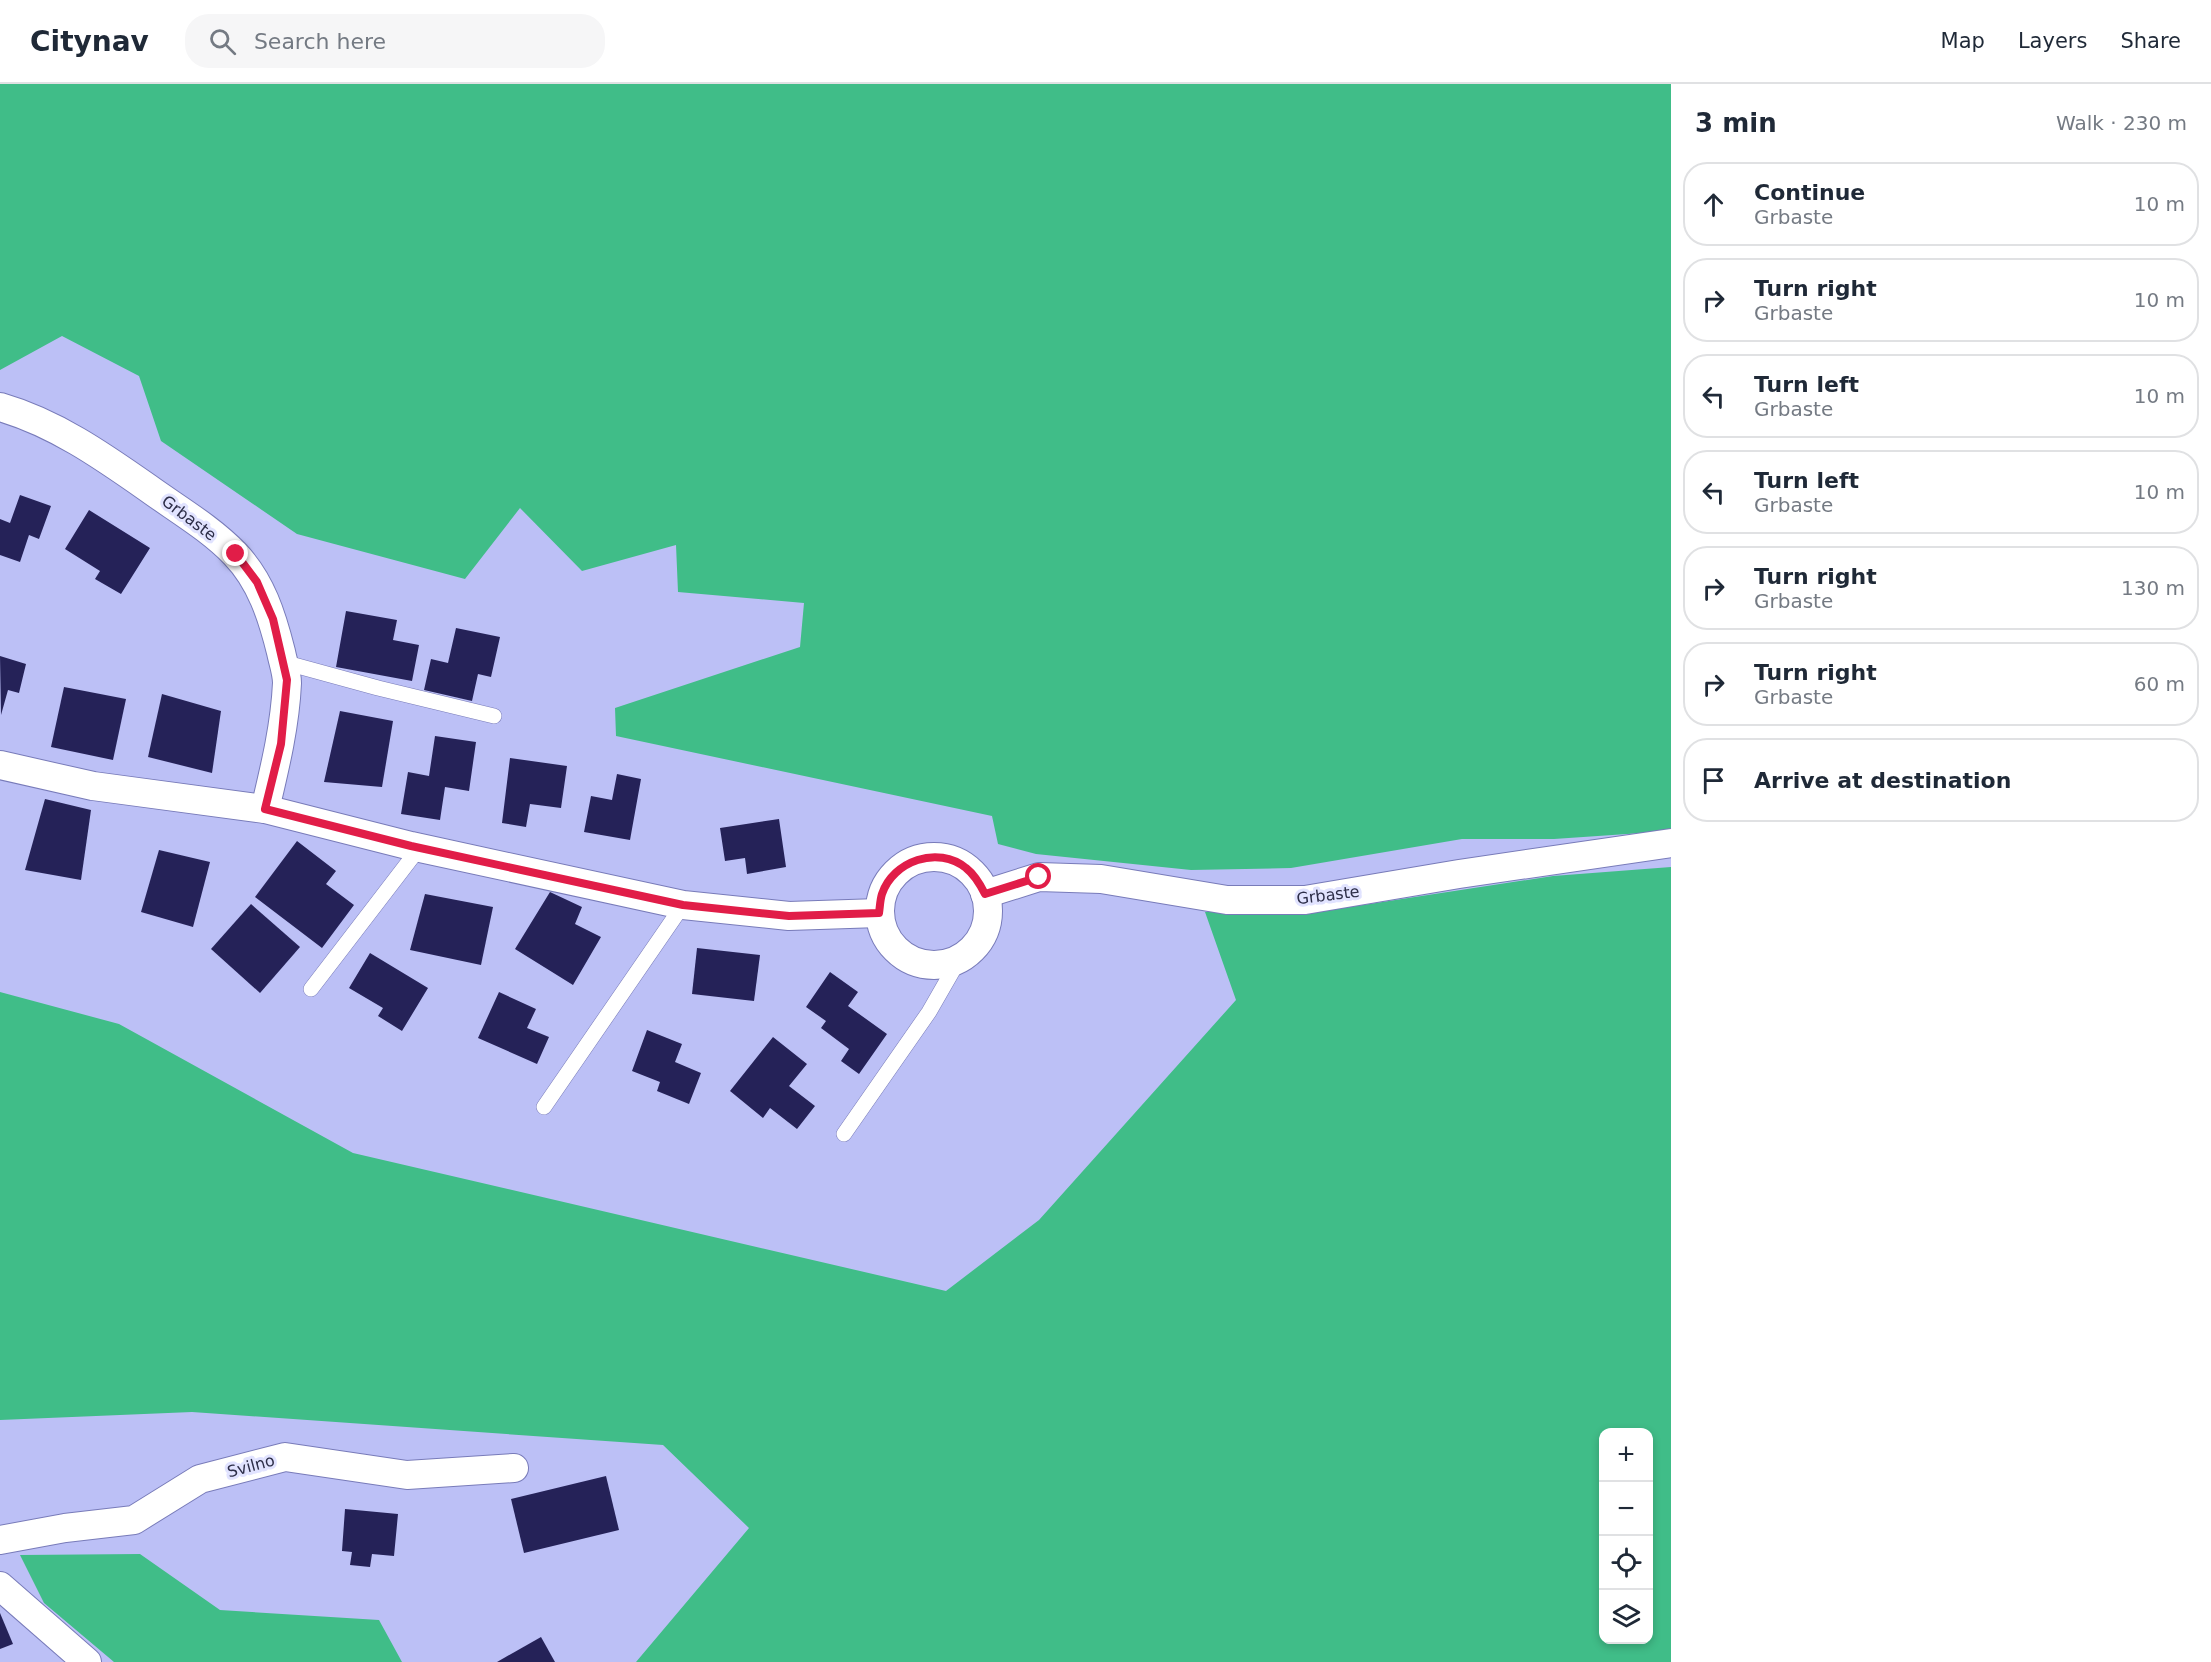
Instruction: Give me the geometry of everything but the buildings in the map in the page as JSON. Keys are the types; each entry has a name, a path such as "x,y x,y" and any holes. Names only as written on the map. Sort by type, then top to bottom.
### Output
{"street":[{"name":"Grbaste","path":"0,407 47,425 93,449 200,524 236,554 257,582 273,619 287,680 281,744 265,809"},
{"path":"0,765 93,786 265,809 420,847 683,905 789,916 879,913"},
{"name":"Grbaste","path":"985,894 1039,877 1101,879 1227,900 1305,900 1459,874 1671,843"},
{"path":"933,857 950,859 965,867 978,879 985,894 988,912 984,931 975,947 960,958 943,965 924,965 907,959 893,947 883,931 879,913 881,896 889,880 901,868 916,859 933,857"},
{"name":"Svilno","path":"0,1540 64,1528 134,1520 200,1479 285,1457 407,1475 514,1468"},
{"path":"0,1586 87,1662"}],"lane":[{"path":"283,662 494,716"},
{"path":"311,989 420,847"},
{"path":"544,1107 683,905"},
{"path":"844,1134 928,1012 960,958"}],"green space":[{"path":"0,84 1671,84 1671,831 1554,839 1462,839 1291,868 1191,870 1036,854 998,844 992,816 616,736 615,708 800,647 804,603 678,592 676,545 582,571 520,508 465,579 297,534 161,441 139,376 62,336 0,370"},
{"path":"1671,867 1671,1662 636,1662 749,1528 663,1445 192,1412 0,1420 0,992 119,1024 353,1153 946,1291 1039,1220 1236,1000 1205,912 1317,912 1553,876"},
{"path":"140,1554 220,1610 379,1620 402,1662 114,1662 44,1603 20,1555"}],"route":[{"path":"236,554 257,582 273,619 287,680 281,744 265,809 411,846 683,905 789,916 879,913 881,896 889,880 901,868 916,859 933,857 950,859 965,867 978,879 985,894 1039,877"}]}
